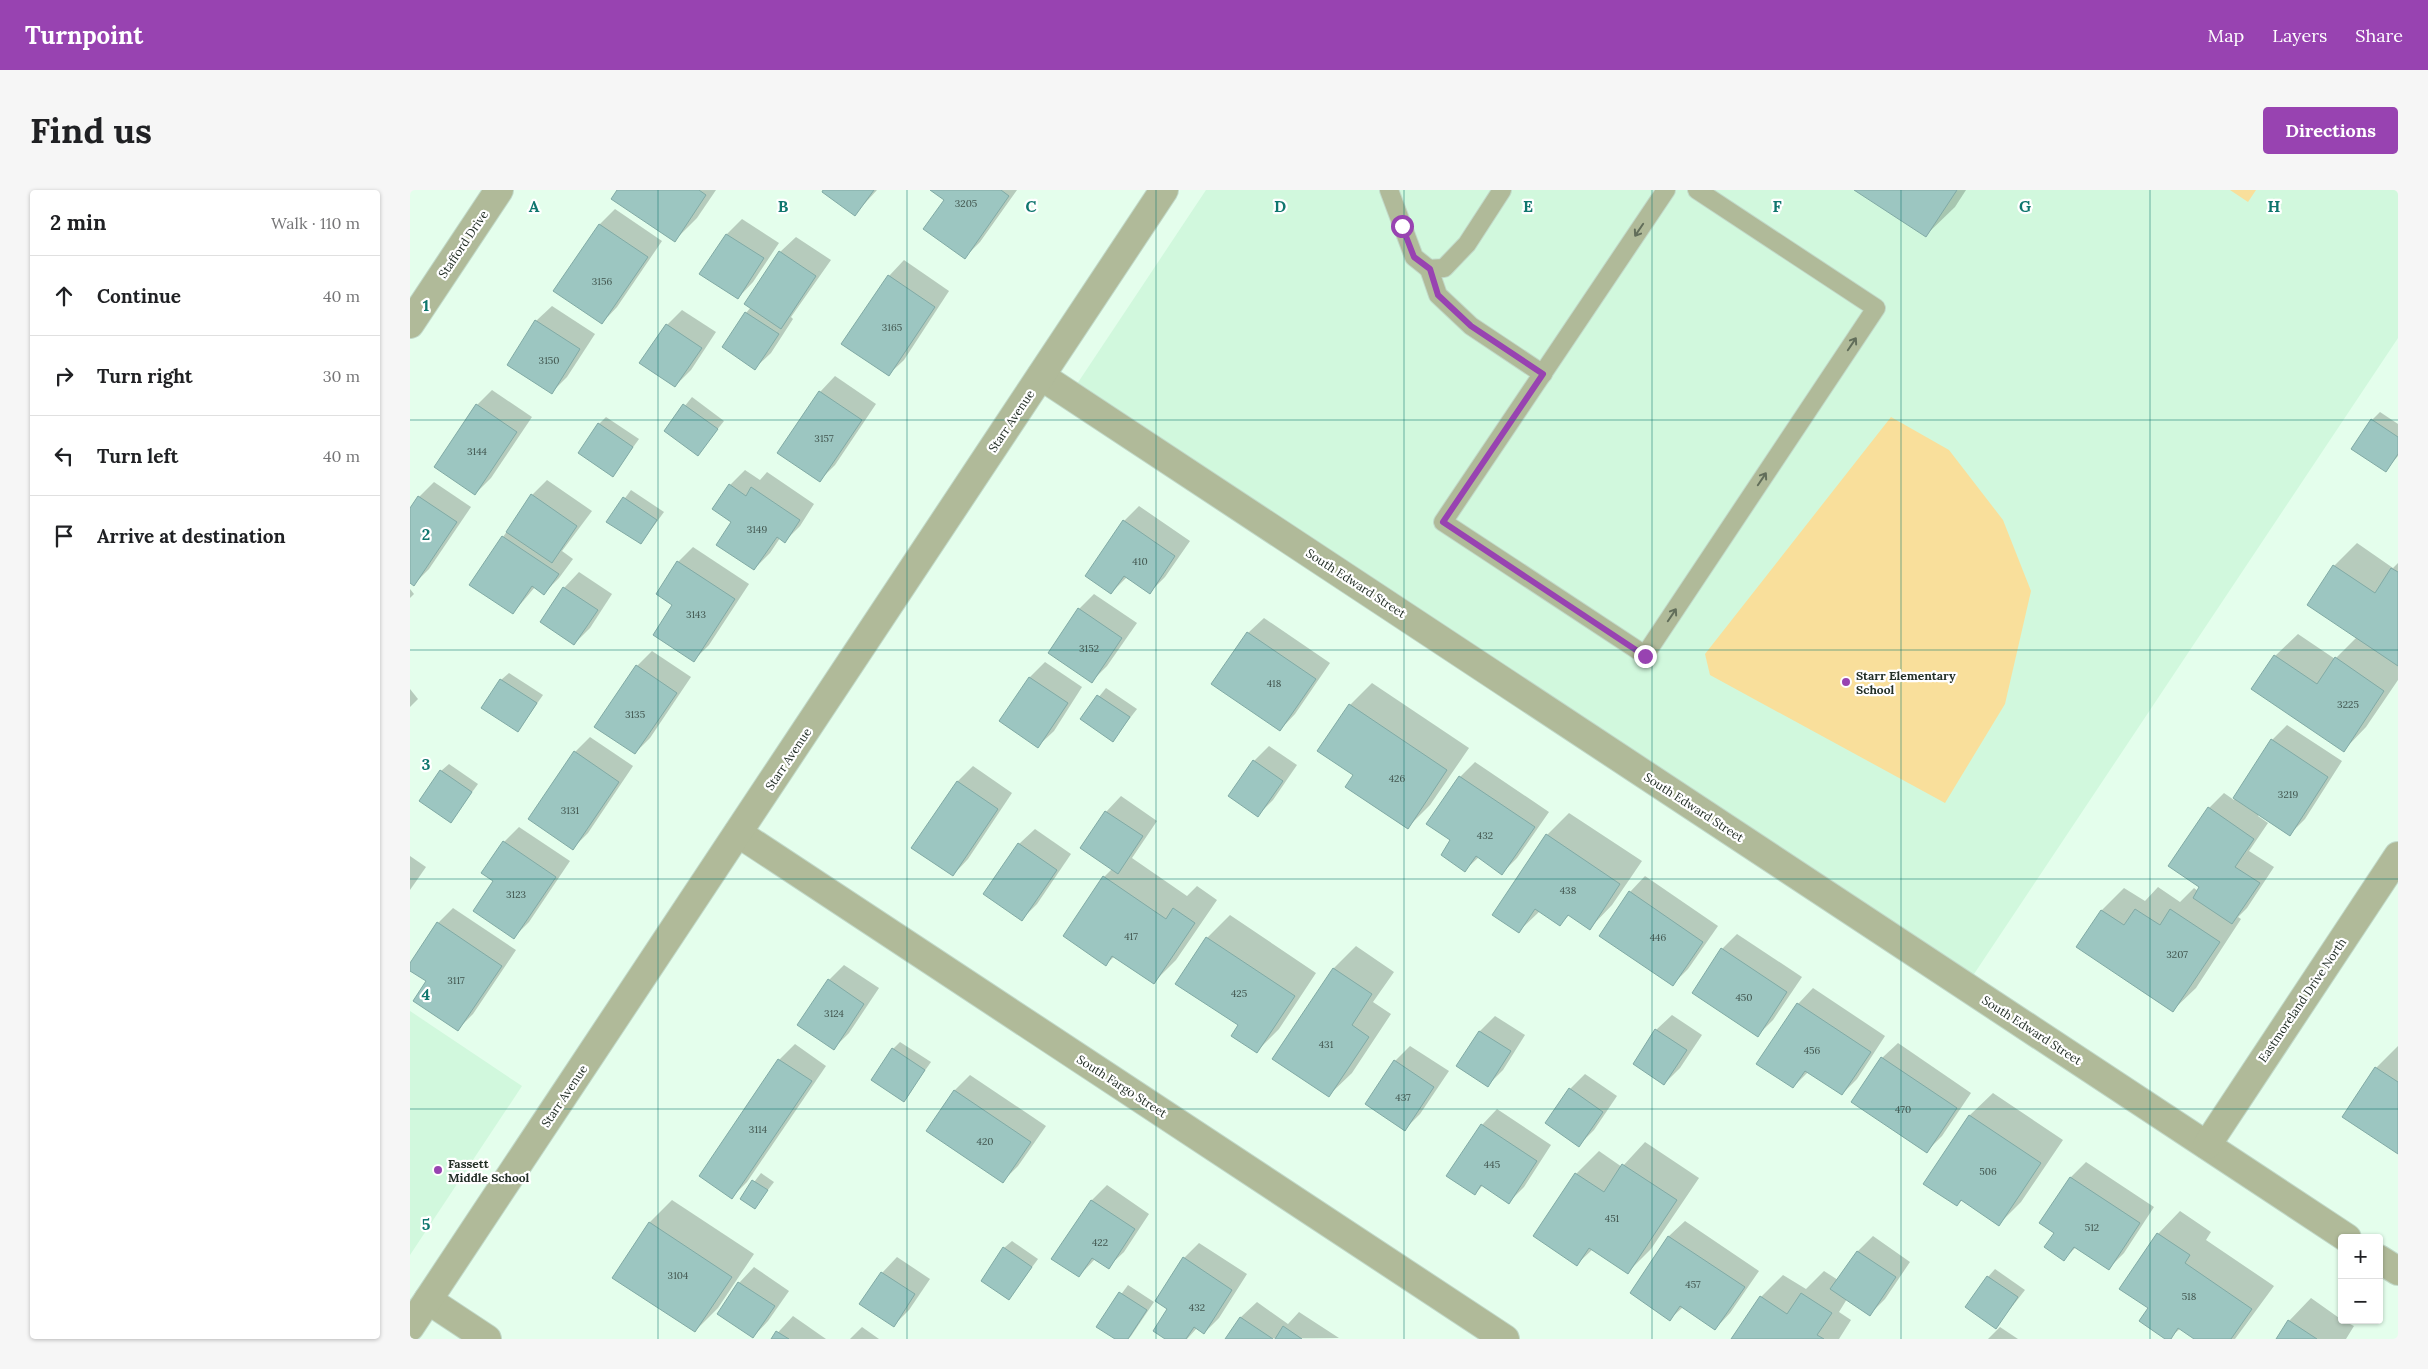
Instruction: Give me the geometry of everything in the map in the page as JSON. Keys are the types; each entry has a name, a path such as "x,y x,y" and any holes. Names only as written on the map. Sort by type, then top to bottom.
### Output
{"street":[{"name":"Stafford Drive","path":"410,324 498,190"},
{"name":"Starr Avenue","path":"410,1327 1164,190"},
{"name":"South Edward Street","path":"1041,376 2342,1234"},
{"name":"South Fargo Street","path":"738,833 1505,1339"},
{"name":"Eastmoreland Drive North","path":"2207,1145 2398,856"},
{"path":"2383,1262 2398,1271"},
{"path":"428,1300 487,1339"}],"lane":[{"path":"1389,190 1414,257 1430,269 1438,295 1464,320 1543,374"},
{"path":"1430,269 1444,268 1467,244 1502,190"},
{"path":"1666,190 1443,522 1645,656 1876,308 1697,190"}],"shaded area":[{"name":"Starr Elementary School","path":"1206,190 2398,190 2398,338 1970,980 1077,384"},
{"path":"2230,190 2256,190 2248,202"},
{"path":"1891,417 1949,450 2003,520 2031,591 2005,704 1945,803 1710,675 1705,654"},
{"name":"Fassett Middle School","path":"410,1011 522,1086 410,1255"}],"building":[{"path":"617,190 699,190 706,195 675,242 611,199"},
{"path":"823,190 874,190 855,216 822,192"},
{"path":"930,190 1001,190 1009,196 965,259 923,229 944,200"},
{"path":"1854,190 1957,190 1926,237"},
{"path":"599,224 648,257 602,324 553,291"},
{"path":"726,234 764,258 738,299 699,274"},
{"path":"779,251 816,276 781,329 744,304"},
{"path":"888,275 935,307 889,376 841,344"},
{"path":"745,312 779,334 755,370 722,347"},
{"path":"535,320 580,349 552,394 507,365"},
{"path":"666,324 702,348 675,387 639,363"},
{"path":"819,391 862,420 820,482 777,453"},
{"path":"476,404 517,432 475,495 434,467"},
{"path":"683,404 718,429 698,456 664,431"},
{"path":"2371,419 2398,437 2398,454 2386,472 2351,449"},
{"path":"598,423 633,447 613,477 578,453"},
{"path":"729,484 746,496 751,487 800,520 785,543 777,537 754,570 716,545 731,522 712,509"},
{"path":"531,494 577,526 552,563 506,532"},
{"path":"418,496 457,522 414,586 410,583 410,508"},
{"path":"623,497 657,520 641,544 606,522"},
{"path":"1123,520 1175,556 1150,594 1124,576 1111,594 1085,576"},
{"path":"502,536 559,574 544,595 532,586 513,614 469,585"},
{"path":"677,561 735,599 694,662 653,635 672,605 656,594"},
{"path":"2333,565 2375,593 2391,568 2398,572 2398,666 2307,605"},
{"path":"563,587 598,610 574,645 540,622"},
{"path":"1078,608 1122,638 1092,683 1048,653"},
{"path":"1247,632 1316,679 1280,731 1211,684"},
{"path":"2274,655 2317,684 2335,657 2384,691 2344,752 2251,689"},
{"path":"636,665 677,693 635,754 594,727"},
{"path":"1029,677 1068,703 1038,748 999,721"},
{"path":"500,679 537,703 518,732 481,708"},
{"path":"1097,695 1130,717 1113,742 1080,719"},
{"path":"1349,704 1447,770 1408,829 1345,787 1353,775 1317,751"},
{"path":"2271,739 2328,777 2290,836 2233,798"},
{"path":"574,751 619,782 573,850 528,819"},
{"path":"1253,760 1283,781 1258,817 1228,796"},
{"path":"440,770 472,792 451,823 419,801"},
{"path":"1459,776 1535,827 1502,875 1476,856 1465,872 1441,855 1450,840 1426,824"},
{"path":"957,781 998,809 953,876 911,848"},
{"path":"2208,807 2254,839 2235,867 2260,883 2232,924 2193,898 2199,887 2168,866"},
{"path":"1105,811 1143,836 1118,874 1080,848"},
{"path":"1546,834 1620,884 1590,930 1568,915 1560,926 1535,909 1519,933 1492,915"},
{"path":"503,841 556,877 514,939 473,911 493,881 481,873"},
{"path":"1018,843 1057,870 1022,921 983,894"},
{"path":"1103,876 1166,919 1173,908 1195,923 1154,984 1112,956 1106,966 1063,936"},
{"path":"1629,891 1703,942 1673,986 1599,936"},
{"path":"2135,909 2160,925 2170,909 2220,942 2173,1012 2076,947 2101,910 2124,925"},
{"path":"437,922 502,966 458,1031 413,1001 426,981 410,971 410,963"},
{"path":"1206,937 1295,996 1257,1053 1231,1036 1238,1025 1175,984"},
{"path":"1721,948 1787,992 1758,1037 1692,993"},
{"path":"1333,968 1372,994 1352,1025 1369,1037 1329,1097 1272,1059"},
{"path":"828,979 864,1004 834,1050 797,1025"},
{"path":"1797,1003 1871,1052 1842,1095 1805,1071 1793,1088 1756,1064"},
{"path":"1655,1029 1687,1050 1664,1085 1633,1064"},
{"path":"1479,1031 1511,1051 1488,1087 1456,1066"},
{"path":"892,1048 925,1070 904,1102 871,1080"},
{"path":"1881,1057 1957,1108 1927,1153 1851,1102"},
{"path":"778,1059 812,1081 732,1199 699,1176"},
{"path":"1394,1060 1434,1087 1405,1131 1365,1104"},
{"path":"2375,1067 2398,1082 2398,1154 2342,1117"},
{"path":"1569,1088 1603,1112 1579,1147 1545,1123"},
{"path":"954,1090 1031,1142 1003,1183 926,1131"},
{"path":"1969,1115 2041,1163 1999,1226 1961,1200 1957,1206 1923,1184"},
{"path":"1481,1124 1537,1161 1509,1204 1481,1185 1475,1195 1446,1176"},
{"path":"1622,1164 1677,1200 1628,1274 1589,1248 1577,1266 1533,1236 1575,1173 1604,1192"},
{"path":"2070,1177 2140,1223 2109,1270 2074,1247 2064,1261 2044,1247 2054,1233 2039,1223"},
{"path":"752,1180 768,1190 755,1209 740,1199"},
{"path":"1091,1200 1135,1229 1109,1269 1092,1258 1079,1277 1051,1259"},
{"path":"649,1222 732,1277 695,1332 612,1278"},
{"path":"2157,1233 2190,1255 2185,1263 2252,1309 2231,1339 2194,1339 2178,1328 2171,1339 2165,1339 2139,1321 2148,1308 2119,1289"},
{"path":"1668,1236 1745,1287 1715,1330 1680,1306 1670,1321 1630,1293"},
{"path":"1003,1247 1032,1267 1009,1300 981,1281"},
{"path":"1857,1251 1896,1277 1870,1316 1830,1289"},
{"path":"1183,1257 1232,1290 1204,1334 1194,1327 1186,1339 1165,1339 1153,1331 1167,1309 1155,1301"},
{"path":"881,1272 915,1294 894,1327 859,1304"},
{"path":"1987,1276 2018,1297 1996,1329 1965,1307"},
{"path":"738,1282 775,1306 753,1338 717,1314"},
{"path":"1119,1292 1147,1310 1128,1339 1115,1339 1096,1327"},
{"path":"1801,1293 1832,1313 1817,1335 1824,1339 1731,1339 1760,1296 1787,1314"},
{"path":"1240,1317 1273,1339 1225,1339"},
{"path":"2288,1320 2317,1339 2276,1339"},
{"path":"1283,1326 1302,1339 1275,1339"},
{"path":"776,1331 789,1339 771,1339"}],"place":[{"name":"Starr Elementary School","path":"1846,682"},
{"name":"Fassett Middle School","path":"438,1170"}],"route":[{"path":"1402,226 1414,257 1430,269 1438,295 1471,326 1543,374 1443,522 1645,656"}]}
